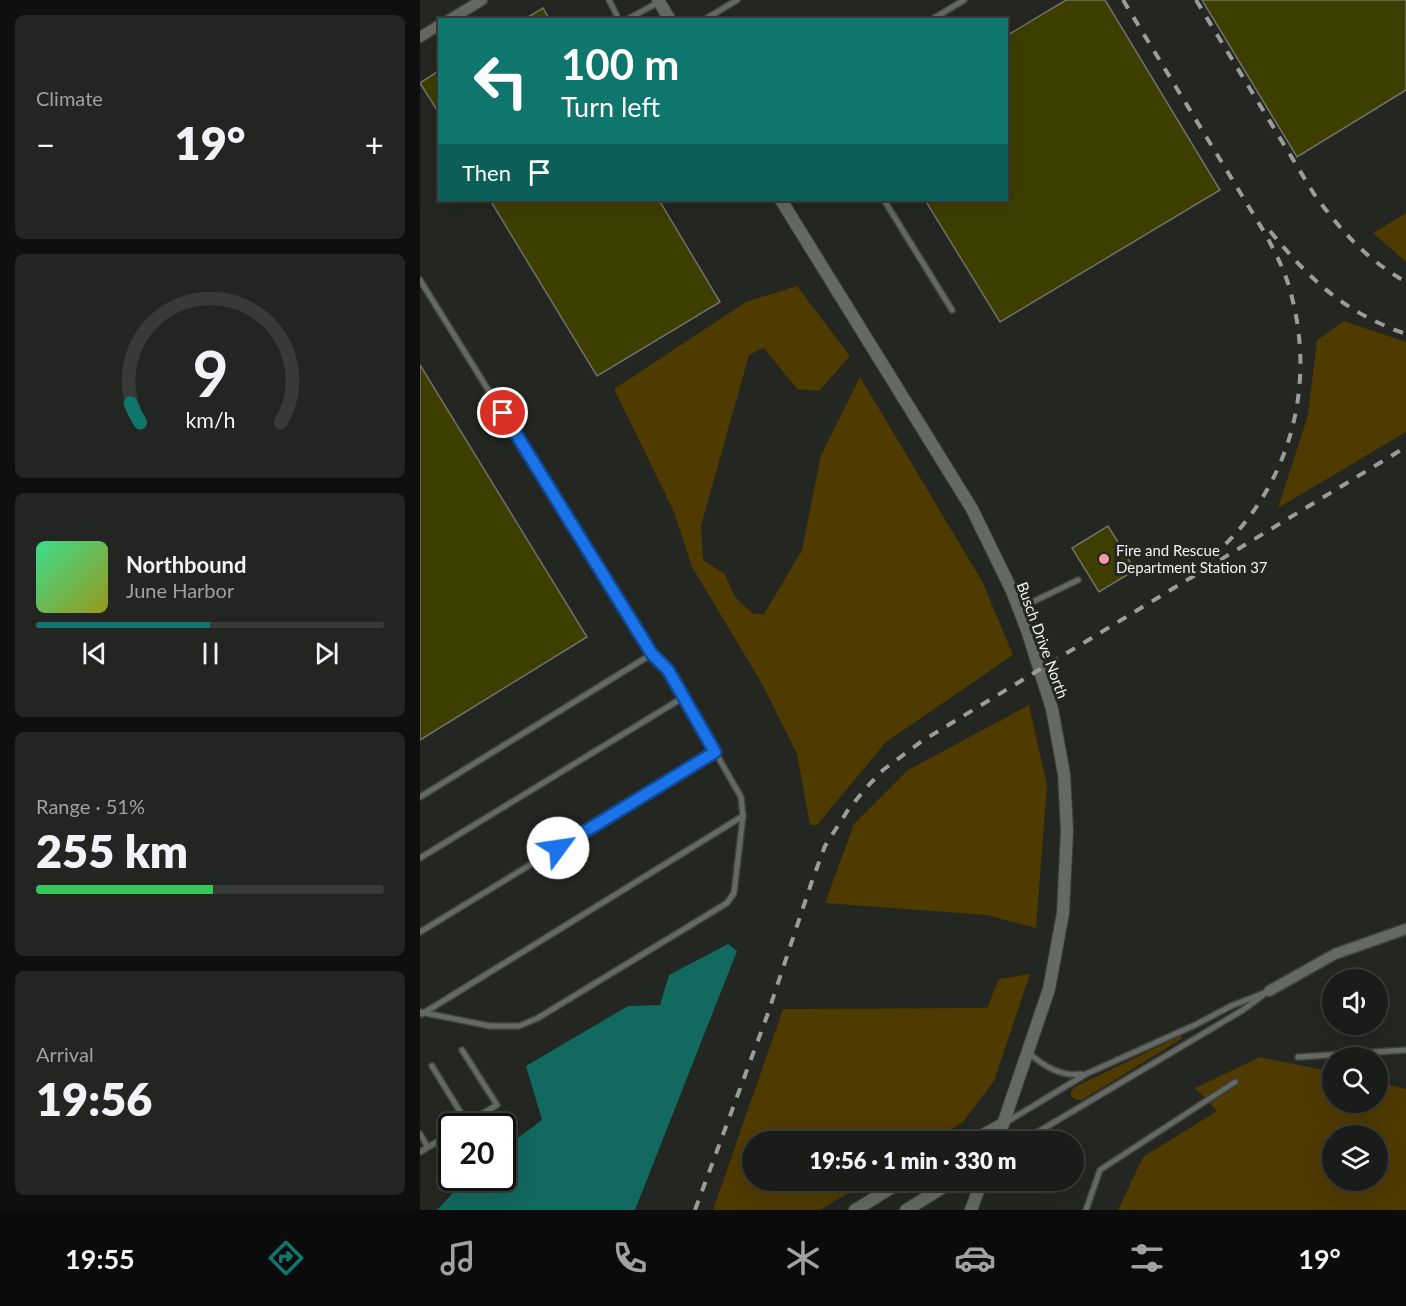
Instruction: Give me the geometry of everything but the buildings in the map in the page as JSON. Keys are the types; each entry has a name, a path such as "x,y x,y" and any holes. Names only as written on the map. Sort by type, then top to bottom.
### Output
{"street":[{"path":"452,18 482,0"},
{"path":"659,1 669,18"},
{"path":"420,37 438,26"},
{"name":"Busch Drive North","path":"782,201 972,509 1019,609 1041,669 1052,709 1064,774 1067,831 1063,913 1049,989 1001,1131"},
{"path":"1269,991 1335,954 1406,928"},
{"path":"990,1131 1003,1124"},
{"path":"855,1210 886,1191"},
{"path":"906,1210 937,1191"},
{"path":"971,1210 978,1191"}],"lane":[{"path":"609,0 618,18"},
{"path":"707,18 737,0"},
{"path":"934,18 964,0"},
{"path":"629,18 659,1"},
{"path":"885,201 952,310"},
{"path":"420,280 652,654 668,670 741,797 743,816 734,893 727,903 538,1018 519,1026 490,1026 421,1013"},
{"path":"1019,609 1078,580"},
{"path":"420,798 652,654"},
{"path":"420,858 684,697"},
{"path":"420,932 715,752"},
{"path":"421,1013 743,816"},
{"path":"1003,1124 1086,1074 1195,1025 1231,1006 1269,991"},
{"path":"1040,1131 1243,1011 1269,991"},
{"path":"462,1050 497,1105 484,1113"},
{"path":"1298,1057 1406,1050"},
{"path":"1028,1051 1040,1063 1071,1076 1086,1074"},
{"path":"432,1066 457,1113"},
{"path":"1086,1210 1100,1170 1235,1082"},
{"path":"420,1134 428,1147"},
{"path":"420,1152 438,1141"}],"shaded area":[{"path":"1406,213 1406,262 1373,233"},
{"path":"797,286 850,356 819,391 797,389 764,348 749,355 701,526 703,560 725,574 735,597 753,614 764,614 802,550 821,455 860,377 983,583 1013,655 886,742 817,825 810,825 797,754 761,682 692,567 674,512 614,389 746,302"},
{"path":"1344,321 1406,342 1406,432 1278,508 1308,415 1317,340"},
{"path":"1029,705 1047,785 1036,928 987,915 825,903 854,824 908,770"},
{"path":"1030,974 994,1081 963,1122 948,1131 742,1131 742,1191 851,1191 820,1210 713,1210 783,1009 987,1008 999,979"},
{"path":"1180,1036 1182,1038 1178,1041 1082,1100 1076,1100 1071,1096 1071,1091 1075,1087"},
{"path":"1260,1057 1322,1070 1322,1113 1388,1113 1388,1085 1406,1089 1406,1210 1118,1210 1143,1157 1217,1111 1195,1088"}],"water":[{"path":"728,944 737,951 635,1210 437,1210 455,1191 516,1191 516,1139 542,1120 526,1066 628,1006 660,1005 669,975"}],"railway":[{"path":"1123,0 1266,235 1286,279 1298,331 1300,368 1297,404 1289,440 1275,474 1257,506 1234,535 1207,561"},
{"path":"1196,0 1314,194 1334,220 1366,254 1406,282"},
{"path":"1270,231 1300,265 1330,293 1364,316 1406,334"},
{"path":"695,1210 767,1016 825,846 848,810 865,789 883,770 922,741 1406,447"}],"place":[{"name":"Fire and Rescue Department Station 37","path":"1104,559"}],"route":[{"path":"503,413 652,654 668,670 715,752 558,848"}]}
